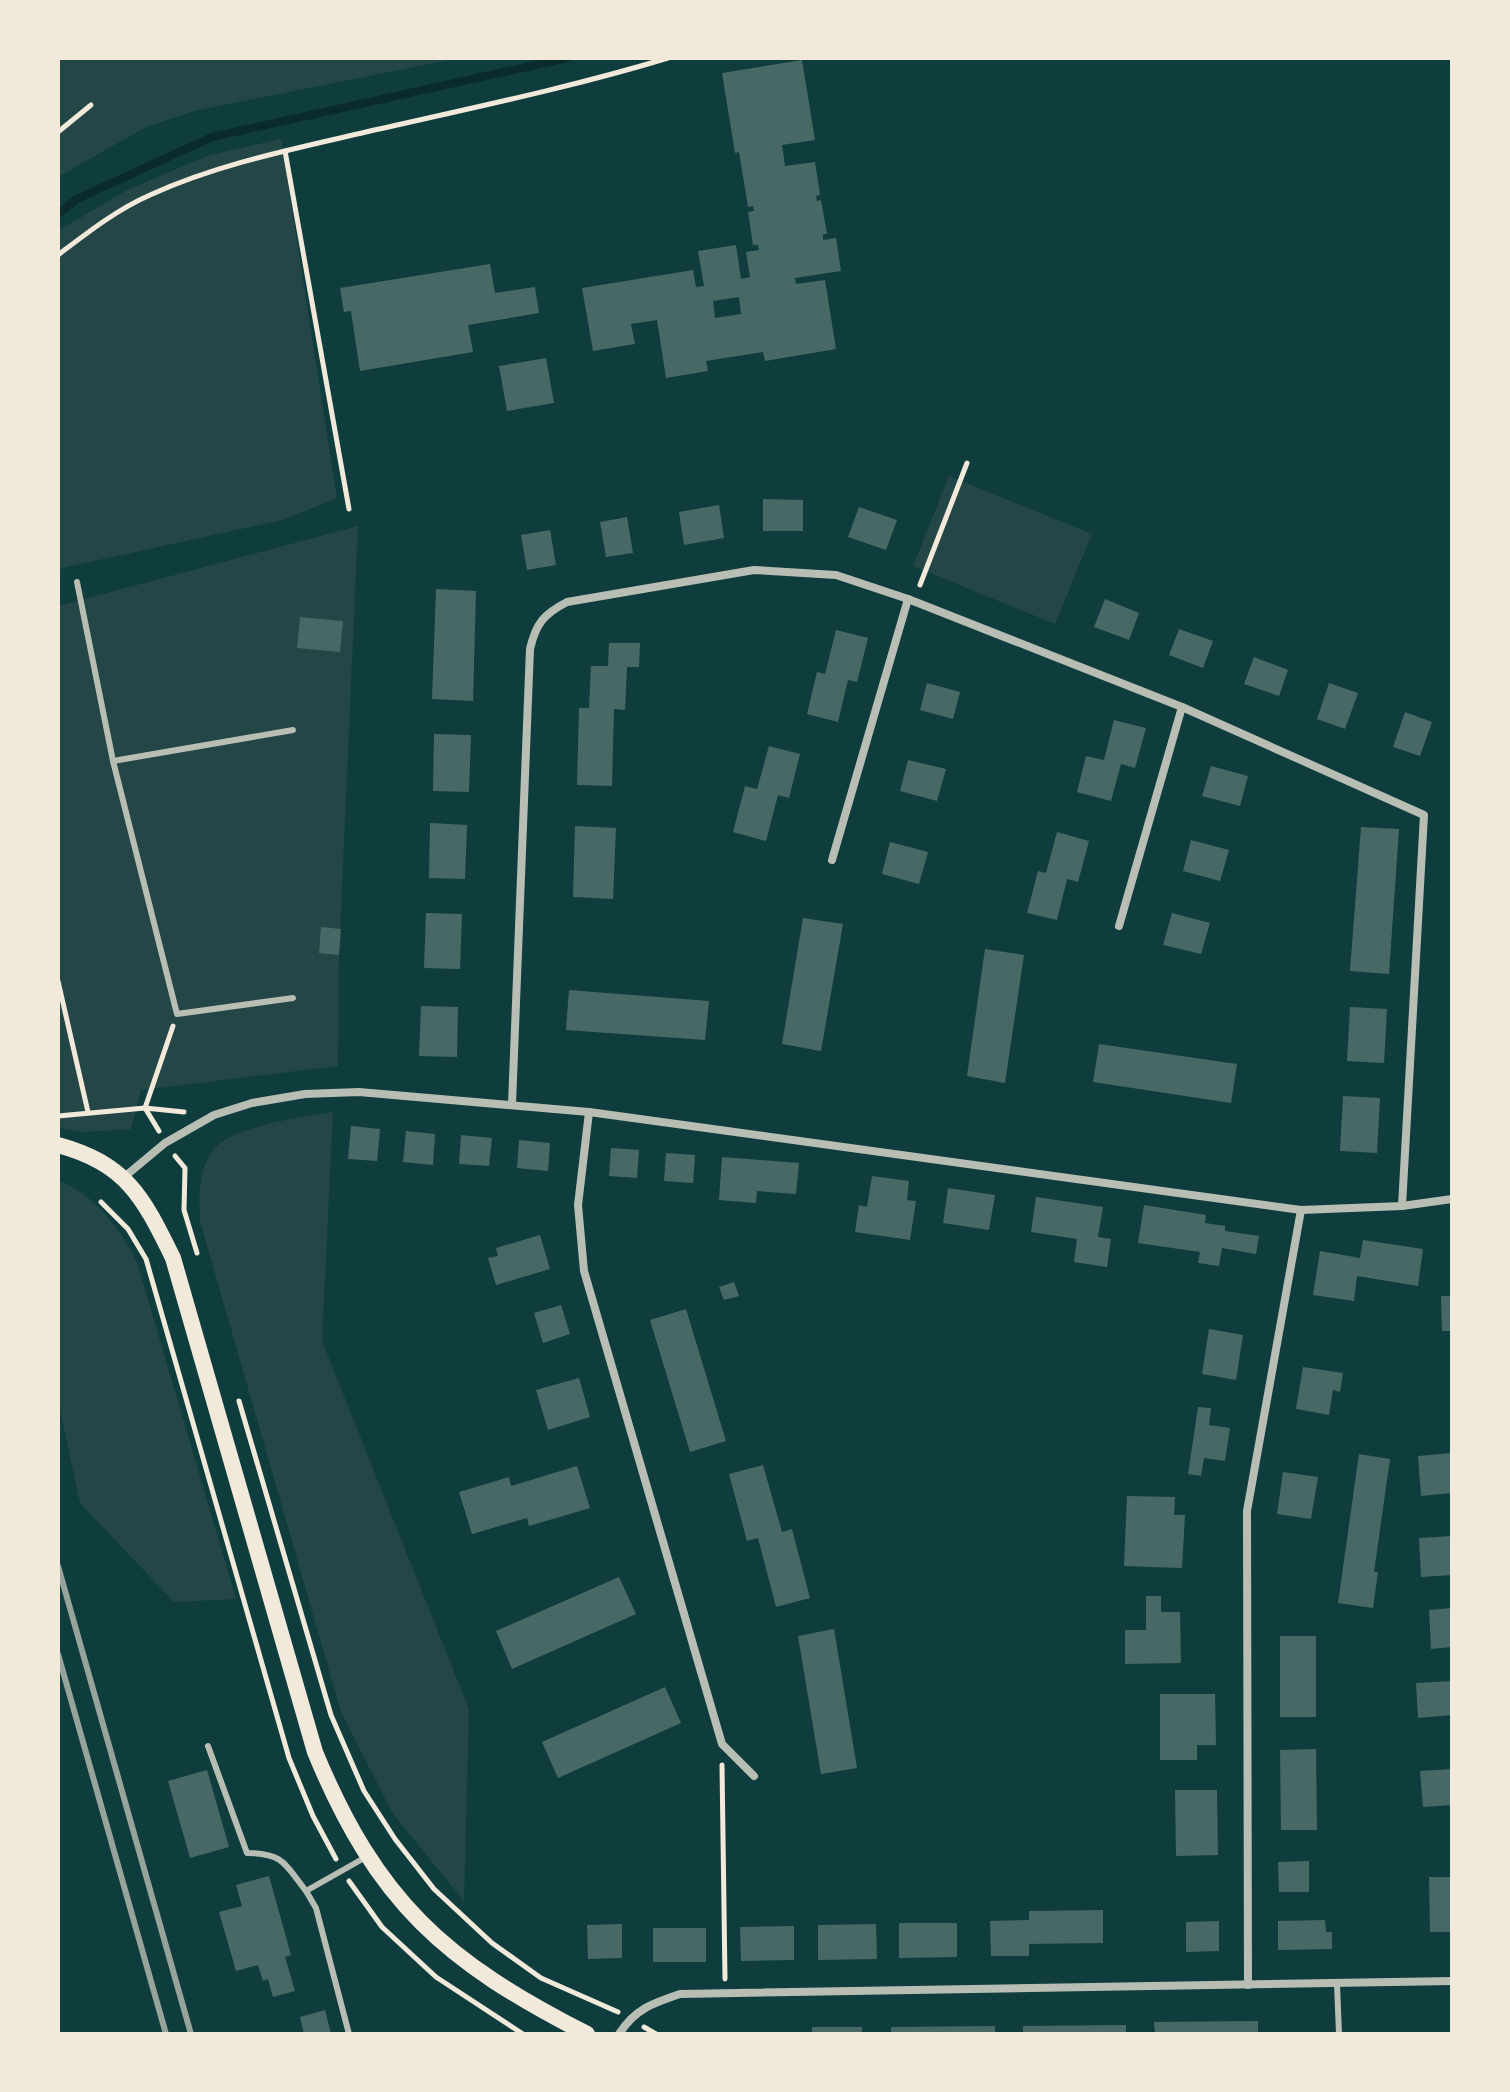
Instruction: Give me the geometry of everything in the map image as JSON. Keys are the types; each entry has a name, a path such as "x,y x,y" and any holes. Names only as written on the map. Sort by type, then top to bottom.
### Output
{"main road":[{"path":"58,1145 88,1153 123,1178 148,1207 173,1258 315,1752 338,1808 366,1857 405,1906 447,1949 513,1996 587,2034"}],"street":[{"path":"512,1104 530,649 534,628 545,613 567,602 754,570 836,575 911,600 1182,707 1424,815 1402,1206"},
{"path":"832,860 911,600"},
{"path":"1119,926 1182,707"},
{"path":"123,1178 165,1143 214,1115 279,1098 359,1092 589,1112 1301,1210 1402,1206 1452,1199"},
{"path":"589,1112 578,1205 584,1271 722,1744 754,1776"},
{"path":"1248,1985 1247,1511 1301,1210"},
{"path":"619,2034 630,2017 644,2006 680,1994 1452,1981"}],"lane":[{"path":"77,582 113,761 177,1014 293,998"},
{"path":"113,761 293,730"},
{"path":"208,1746 247,1853 272,1853 284,1862 316,1908 349,2034"},
{"path":"306,1891 366,1857"},
{"path":"1337,1984 1339,2034"}],"path":[{"path":"58,255 98,225 148,196 205,174 285,151 595,80 668,58"},
{"path":"58,132 91,105"},
{"path":"285,151 349,509"},
{"path":"911,600 967,463"},
{"path":"58,981 88,1112"},
{"path":"177,1014 145,1108 165,1143 185,1168 184,1210 197,1254"},
{"path":"58,1116 145,1108 214,1115"},
{"path":"235,1388 331,1715 364,1791 395,1839 434,1889 492,1943 541,1978 630,2017 656,2034"},
{"path":"722,1744 726,1992"}],"shaded area":[{"path":"58,58 459,58 194,111 146,127 58,177"},
{"path":"281,139 337,498 283,520 62,568 58,574 58,231 125,191 210,155"},
{"path":"949,476 1092,534 1055,624 913,566"},
{"path":"358,526 339,956 338,1066 141,1090 131,1129 85,1132 58,1128 58,606"},
{"path":"333,1112 322,1341 469,1709 464,1901 393,1814 341,1712 200,1221 201,1179 210,1154 219,1144 266,1124"},
{"path":"58,1181 95,1203 123,1238 137,1262 236,1599 174,1602 80,1503 58,1400"}],"building":[{"path":"802,60 815,140 782,145 785,166 815,162 820,195 816,196 817,201 821,200 827,234 823,234 823,240 836,238 841,271 795,278 796,284 825,280 836,349 765,361 763,352 706,361 708,371 666,378 657,320 631,324 635,344 593,351 582,288 693,270 696,287 704,286 698,251 736,245 741,279 750,277 746,252 759,250 758,245 753,245 748,212 754,211 753,206 748,207 739,152 735,153 722,73","holes":["739,297 741,314 715,318 713,301"]},
{"path":"490,264 495,293 535,287 539,313 468,325 473,352 360,371 351,311 344,312 340,288"},
{"path":"546,358 554,403 507,411 499,366"},
{"path":"763,499 803,500 803,531 763,531"},
{"path":"719,505 724,538 684,545 679,512"},
{"path":"859,507 897,520 886,550 848,537"},
{"path":"627,517 633,553 606,557 600,522"},
{"path":"550,530 556,565 527,570 521,535"},
{"path":"436,589 476,591 473,701 432,699"},
{"path":"1105,599 1139,613 1129,640 1094,627"},
{"path":"300,617 343,621 340,652 297,648"},
{"path":"1179,629 1213,641 1203,668 1169,655"},
{"path":"836,630 868,638 857,682 848,680 838,722 807,714 817,672 825,674"},
{"path":"609,643 640,643 639,667 627,667 625,710 614,709 612,786 577,785 579,708 589,708 591,666 608,666"},
{"path":"1254,657 1288,670 1279,696 1244,684"},
{"path":"927,683 960,692 953,719 920,710"},
{"path":"1329,683 1358,693 1345,729 1317,719"},
{"path":"1405,712 1432,722 1420,756 1393,747"},
{"path":"1114,720 1146,728 1135,768 1121,764 1111,801 1077,792 1086,756 1104,760"},
{"path":"434,734 471,735 469,792 433,791"},
{"path":"769,746 800,754 789,798 778,795 766,841 733,832 745,786 757,789"},
{"path":"908,760 946,769 937,801 900,791"},
{"path":"1211,766 1248,776 1240,806 1202,796"},
{"path":"430,823 467,825 465,879 429,878"},
{"path":"575,826 616,828 613,899 573,897"},
{"path":"1361,827 1399,829 1389,974 1350,971"},
{"path":"1057,832 1089,841 1078,882 1067,879 1057,920 1027,913 1038,871 1046,873"},
{"path":"1191,840 1229,850 1220,881 1183,871"},
{"path":"890,842 928,852 919,884 882,874"},
{"path":"426,913 462,914 460,969 424,968"},
{"path":"1172,913 1210,923 1201,954 1163,945"},
{"path":"803,918 843,924 821,1051 782,1044"},
{"path":"321,927 341,929 339,955 319,953"},
{"path":"985,949 1024,955 1005,1083 967,1076"},
{"path":"569,990 709,1001 705,1040 566,1030"},
{"path":"421,1006 458,1007 457,1057 419,1056"},
{"path":"1350,1007 1387,1009 1384,1063 1347,1061"},
{"path":"1099,1044 1237,1064 1231,1103 1093,1082"},
{"path":"1343,1096 1380,1098 1377,1153 1340,1151"},
{"path":"351,1126 380,1129 377,1161 348,1159"},
{"path":"406,1131 435,1134 433,1165 403,1162"},
{"path":"461,1135 492,1138 489,1166 459,1164"},
{"path":"519,1140 550,1143 548,1171 517,1168"},
{"path":"611,1148 639,1150 637,1178 609,1176"},
{"path":"666,1153 695,1155 693,1183 664,1181"},
{"path":"722,1157 799,1163 796,1194 757,1191 756,1203 719,1200"},
{"path":"872,1176 909,1181 907,1200 916,1201 910,1240 855,1232 859,1205 867,1207"},
{"path":"948,1188 995,1195 989,1230 943,1223"},
{"path":"1036,1197 1103,1207 1098,1237 1111,1239 1107,1267 1074,1262 1077,1239 1031,1232"},
{"path":"1144,1205 1206,1215 1205,1223 1225,1226 1225,1231 1259,1236 1256,1254 1222,1248 1219,1266 1198,1263 1200,1252 1138,1243"},
{"path":"540,1235 550,1269 496,1285 488,1258 498,1256 496,1248"},
{"path":"1363,1240 1423,1249 1418,1286 1357,1276 1354,1301 1313,1295 1320,1251 1360,1258"},
{"path":"734,1282 739,1296 724,1300 719,1287"},
{"path":"1441,1296 1452,1296 1452,1331 1442,1331"},
{"path":"561,1305 570,1334 543,1343 534,1313"},
{"path":"686,1309 726,1441 690,1452 650,1320"},
{"path":"1209,1329 1243,1335 1236,1380 1202,1374"},
{"path":"1303,1367 1343,1373 1340,1392 1333,1390 1329,1415 1296,1409"},
{"path":"579,1378 590,1417 548,1430 536,1390"},
{"path":"1198,1407 1211,1408 1209,1425 1230,1428 1225,1461 1204,1458 1201,1476 1188,1474"},
{"path":"1452,1453 1452,1493 1421,1496 1418,1456"},
{"path":"1359,1454 1390,1459 1374,1572 1378,1572 1373,1608 1338,1603"},
{"path":"763,1465 782,1532 792,1529 810,1598 776,1607 758,1538 747,1541 729,1474"},
{"path":"577,1466 590,1508 529,1526 527,1518 472,1534 459,1492 509,1477 511,1486"},
{"path":"1283,1472 1318,1477 1311,1519 1277,1514"},
{"path":"1127,1496 1175,1497 1174,1515 1185,1515 1182,1568 1124,1566"},
{"path":"1452,1536 1452,1575 1421,1577 1419,1538"},
{"path":"619,1577 636,1614 512,1669 496,1631"},
{"path":"1146,1596 1161,1596 1161,1612 1180,1612 1181,1663 1125,1664 1125,1630 1146,1630"},
{"path":"1452,1608 1452,1647 1431,1649 1429,1610"},
{"path":"834,1629 857,1768 821,1774 798,1636"},
{"path":"1280,1636 1316,1636 1316,1717 1280,1717"},
{"path":"1452,1681 1452,1715 1418,1718 1416,1683"},
{"path":"665,1687 681,1723 558,1778 542,1742"},
{"path":"1160,1694 1215,1694 1216,1745 1197,1745 1197,1760 1160,1760"},
{"path":"1316,1749 1317,1830 1281,1830 1280,1750"},
{"path":"1452,1769 1452,1805 1423,1807 1420,1771"},
{"path":"207,1770 229,1847 190,1858 168,1781"},
{"path":"1175,1790 1217,1790 1218,1855 1176,1856"},
{"path":"1309,1861 1309,1892 1279,1892 1278,1862"},
{"path":"269,1876 291,1955 285,1957 295,1991 273,1997 268,1979 263,1981 258,1965 236,1971 219,1912 242,1906 236,1885"},
{"path":"1429,1877 1452,1877 1452,1932 1430,1932"},
{"path":"1103,1910 1103,1943 1029,1944 1029,1956 991,1956 990,1921 1029,1920 1029,1911"},
{"path":"1325,1920 1326,1932 1332,1932 1332,1949 1278,1950 1278,1921"},
{"path":"1219,1921 1219,1951 1186,1952 1186,1922"},
{"path":"899,1923 957,1923 957,1957 899,1958"},
{"path":"622,1924 622,1958 588,1959 587,1925"},
{"path":"876,1924 877,1959 818,1960 818,1925"},
{"path":"794,1926 794,1960 741,1961 740,1927"},
{"path":"653,1928 706,1928 706,1962 653,1962"},
{"path":"325,2010 331,2034 304,2034 300,2017"},
{"path":"1258,2021 1258,2034 1155,2034 1154,2022"},
{"path":"1126,2025 1126,2034 1023,2034 1023,2026"},
{"path":"995,2026 995,2034 891,2034 891,2027"},
{"path":"812,2027 862,2027 862,2034 812,2034"}],"waterway":[{"path":"58,214 77,199 212,137 567,58"}],"railway":[{"path":"58,1566 191,2034"},
{"path":"58,1654 166,2034"}]}
